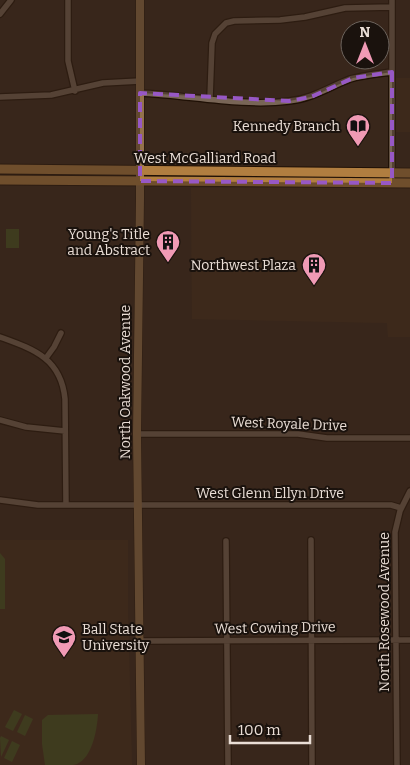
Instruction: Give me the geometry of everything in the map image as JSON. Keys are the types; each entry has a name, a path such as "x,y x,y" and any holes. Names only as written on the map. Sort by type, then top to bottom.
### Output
{"main road":[{"name":"West McGalliard Road","path":"0,169 410,173"},
{"name":"West McGalliard Road","path":"0,180 410,183"}],"street":[{"path":"0,14 11,0"},
{"path":"68,0 68,61 75,90"},
{"name":"North Oakwood Avenue","path":"140,0 137,434 141,765"},
{"path":"392,0 392,183"},
{"path":"210,98 212,43 215,34 226,23 305,17 346,8 392,7"},
{"path":"140,93 236,101 289,102 311,97 353,78 392,72"},
{"path":"0,97 38,96 103,83 140,81"},
{"path":"46,358 61,333"},
{"path":"0,336 32,349 46,358 56,370 63,387 65,399 66,505"},
{"path":"0,420 26,428 65,431"},
{"name":"West Royale Drive","path":"137,434 298,434 327,438 410,438"},
{"name":"North Rosewood Avenue","path":"397,765 395,532 401,508 409,494"},
{"name":"West Glenn Ellyn Drive","path":"0,500 38,505 392,505 401,508"},
{"path":"311,540 312,765"},
{"path":"226,541 228,765"},
{"name":"West Cowing Drive","path":"140,641 410,640"}],"highlighted area":[{"path":"392,72 392,183 140,181 140,93 289,101 311,97 353,78"}],"shaded area":[{"path":"395,78 410,78 410,132 395,132"},
{"path":"410,187 410,337 388,337 387,323 192,319 191,188"},
{"name":"Ball State University","path":"0,540 128,540 132,765 0,765"}],"green space":[{"path":"6,229 19,229 19,248 6,248"},
{"path":"0,553 5,559 5,609 0,609"},
{"path":"14,710 22,714 13,731 5,727"},
{"path":"98,714 95,736 85,758 73,765 45,765 42,744 42,720 48,715"},
{"path":"25,715 33,719 25,736 17,732"},
{"path":"1,736 9,740 1,757 0,738"},
{"path":"12,741 20,745 12,762 4,758"}],"place":[{"name":"Kennedy Branch","path":"358,147"},
{"name":"Young's Title and Abstract","path":"168,263"},
{"name":"Northwest Plaza","path":"314,286"},
{"name":"Ball State University","path":"64,658"}]}
